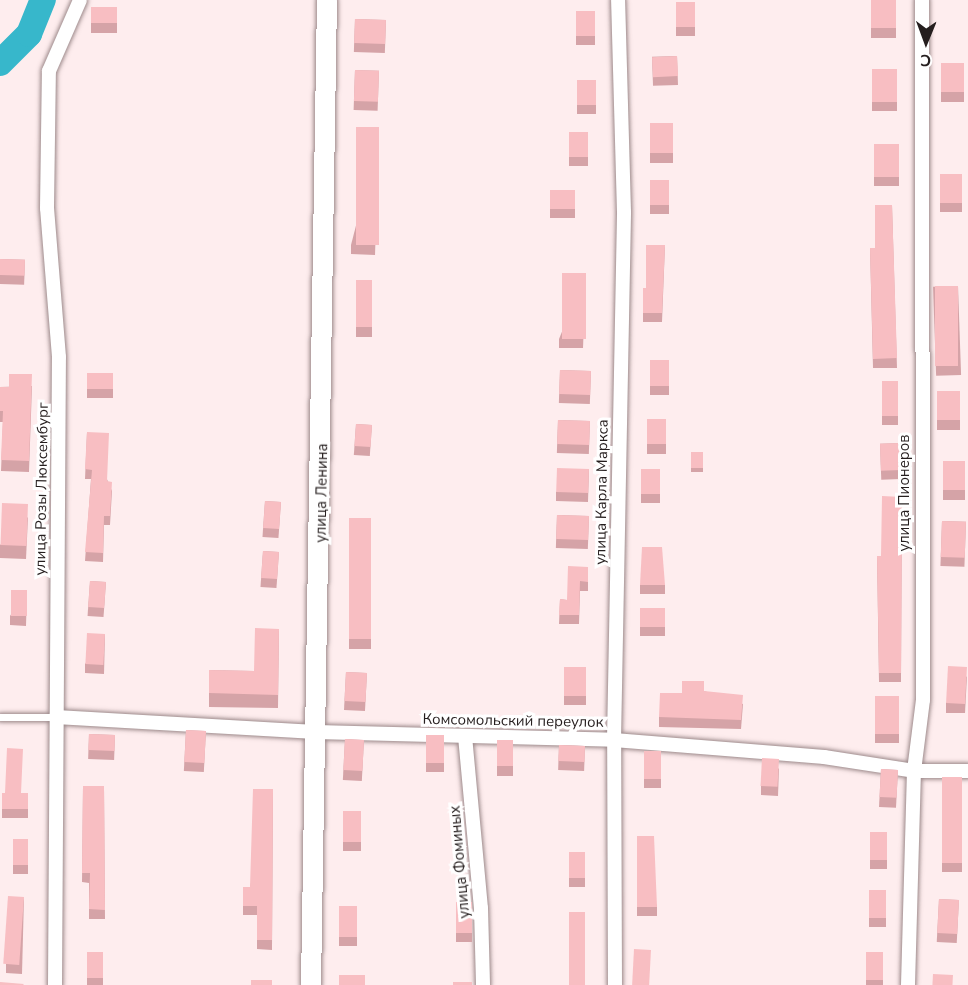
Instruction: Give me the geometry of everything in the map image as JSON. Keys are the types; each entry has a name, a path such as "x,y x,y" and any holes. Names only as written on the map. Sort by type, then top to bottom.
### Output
{"main road":[{"name":"улица Ленина","path":"311,985 327,0"}],"street":[{"name":"улица Розы Люксембург","path":"54,985 59,357 46,207 49,71 80,0"},
{"name":"улица Карла Маркса","path":"615,985 614,740 624,213 618,0"},
{"name":"улица Пионеров","path":"908,985 914,771 923,700 922,0"},
{"name":"Комсомольский переулок","path":"56,717 316,732 614,740 824,757 914,771 968,771"},
{"name":"улица Фоминых","path":"465,736 481,908 483,985"}],"lane":[{"path":"0,717 56,717"}],"building":[{"path":"871,0 896,0 896,28 871,28"},
{"path":"676,2 695,2 695,27 676,27"},
{"path":"91,7 117,7 117,23 91,23"},
{"path":"576,11 595,11 595,36 576,36"},
{"path":"355,19 386,20 385,44 354,43"},
{"path":"677,56 678,76 653,77 652,57"},
{"path":"941,63 964,63 964,92 941,92"},
{"path":"872,69 897,69 897,102 872,102"},
{"path":"355,70 379,71 378,102 354,101"},
{"path":"577,80 596,80 596,105 577,105"},
{"path":"650,123 673,123 673,153 650,153"},
{"path":"356,127 379,127 379,245 356,245"},
{"path":"569,132 588,132 588,157 569,157"},
{"path":"874,144 899,144 899,177 874,177"},
{"path":"940,174 962,174 962,203 940,203"},
{"path":"650,180 669,180 669,205 650,205"},
{"path":"550,190 575,190 575,209 550,209"},
{"path":"875,205 892,205 897,358 873,359 870,248 875,248"},
{"path":"646,245 665,245 662,313 643,313 643,288 646,288"},
{"path":"0,259 25,260 24,276 0,275"},
{"path":"562,273 586,273 586,339 562,339"},
{"path":"356,280 372,280 372,327 356,327"},
{"path":"935,286 958,286 958,366 935,366"},
{"path":"650,360 669,360 669,386 650,386"},
{"path":"560,370 591,371 590,395 559,394"},
{"path":"87,373 113,373 113,389 87,389"},
{"path":"9,374 32,374 29,461 1,460 3,411 0,411 0,387 9,387"},
{"path":"882,381 898,381 898,416 882,416"},
{"path":"937,391 960,391 960,420 937,420"},
{"path":"647,419 666,419 666,444 647,444"},
{"path":"558,420 590,421 589,445 557,444"},
{"path":"356,424 372,425 370,447 354,446"},
{"path":"87,432 109,433 107,481 112,482 110,516 104,516 103,553 85,552 92,470 85,469"},
{"path":"900,443 901,470 881,471 880,444"},
{"path":"691,452 703,452 703,468 691,468"},
{"path":"943,461 965,461 965,490 943,490"},
{"path":"557,468 589,469 588,493 556,492"},
{"path":"641,469 660,469 660,494 641,494"},
{"path":"882,496 902,497 901,673 879,673 877,556 881,556"},
{"path":"265,501 281,502 279,529 263,528"},
{"path":"2,503 28,504 27,546 1,545"},
{"path":"557,515 589,516 588,540 556,539"},
{"path":"349,518 371,518 371,639 349,639"},
{"path":"942,521 966,522 965,558 941,557"},
{"path":"642,547 662,547 665,585 640,585"},
{"path":"263,551 279,552 277,579 261,578"},
{"path":"568,566 588,567 588,582 580,581 579,615 559,615 560,599 567,600"},
{"path":"90,581 106,582 104,608 88,607"},
{"path":"11,590 27,590 27,616 11,616"},
{"path":"640,608 665,608 665,627 640,627"},
{"path":"255,628 279,629 278,695 209,693 209,670 254,671"},
{"path":"87,633 105,634 103,665 85,664"},
{"path":"948,666 967,667 965,704 946,703"},
{"path":"564,667 586,667 586,696 564,696"},
{"path":"346,672 367,673 365,702 344,701"},
{"path":"682,681 704,681 704,691 743,695 741,720 659,717 660,693 682,693"},
{"path":"875,696 899,696 899,734 875,734"},
{"path":"186,730 206,731 204,763 184,762"},
{"path":"89,734 115,735 114,751 88,750"},
{"path":"426,735 444,735 444,763 426,763"},
{"path":"345,739 364,740 362,771 343,770"},
{"path":"497,740 513,740 513,766 497,766"},
{"path":"559,745 585,746 584,762 558,761"},
{"path":"7,748 23,749 21,793 28,793 28,809 2,809"},
{"path":"644,751 661,751 661,779 644,779"},
{"path":"762,758 779,759 778,787 761,786"},
{"path":"881,769 898,770 897,798 880,797"},
{"path":"942,777 962,777 962,863 942,863"},
{"path":"83,786 104,786 105,910 89,909 90,873 82,873"},
{"path":"253,789 273,789 272,940 257,940 257,906 243,906 243,887 250,887"},
{"path":"343,811 361,811 361,842 343,842"},
{"path":"870,832 887,832 887,860 870,860"},
{"path":"637,836 654,836 657,907 637,907"},
{"path":"13,839 28,839 28,865 13,865"},
{"path":"569,852 585,852 585,878 569,878"},
{"path":"869,890 886,890 886,918 869,918"},
{"path":"8,896 24,897 19,965 3,964"},
{"path":"939,899 959,900 957,934 937,933"},
{"path":"456,902 472,902 472,933 456,933"},
{"path":"339,906 357,906 357,937 339,937"},
{"path":"569,912 585,912 585,985 569,985"},
{"path":"634,949 651,950 649,985 632,985"},
{"path":"87,952 103,952 103,978 87,978"},
{"path":"866,952 883,952 883,980 866,980"},
{"path":"933,974 953,975 952,985 932,985"},
{"path":"339,975 365,975 365,985 339,985"},
{"path":"251,980 272,980 272,985 251,985"},
{"path":"0,982 24,984 0,985"},
{"path":"453,982 472,982 472,985 453,985"}],"waterway":[{"path":"0,63 29,34 43,0"}]}
